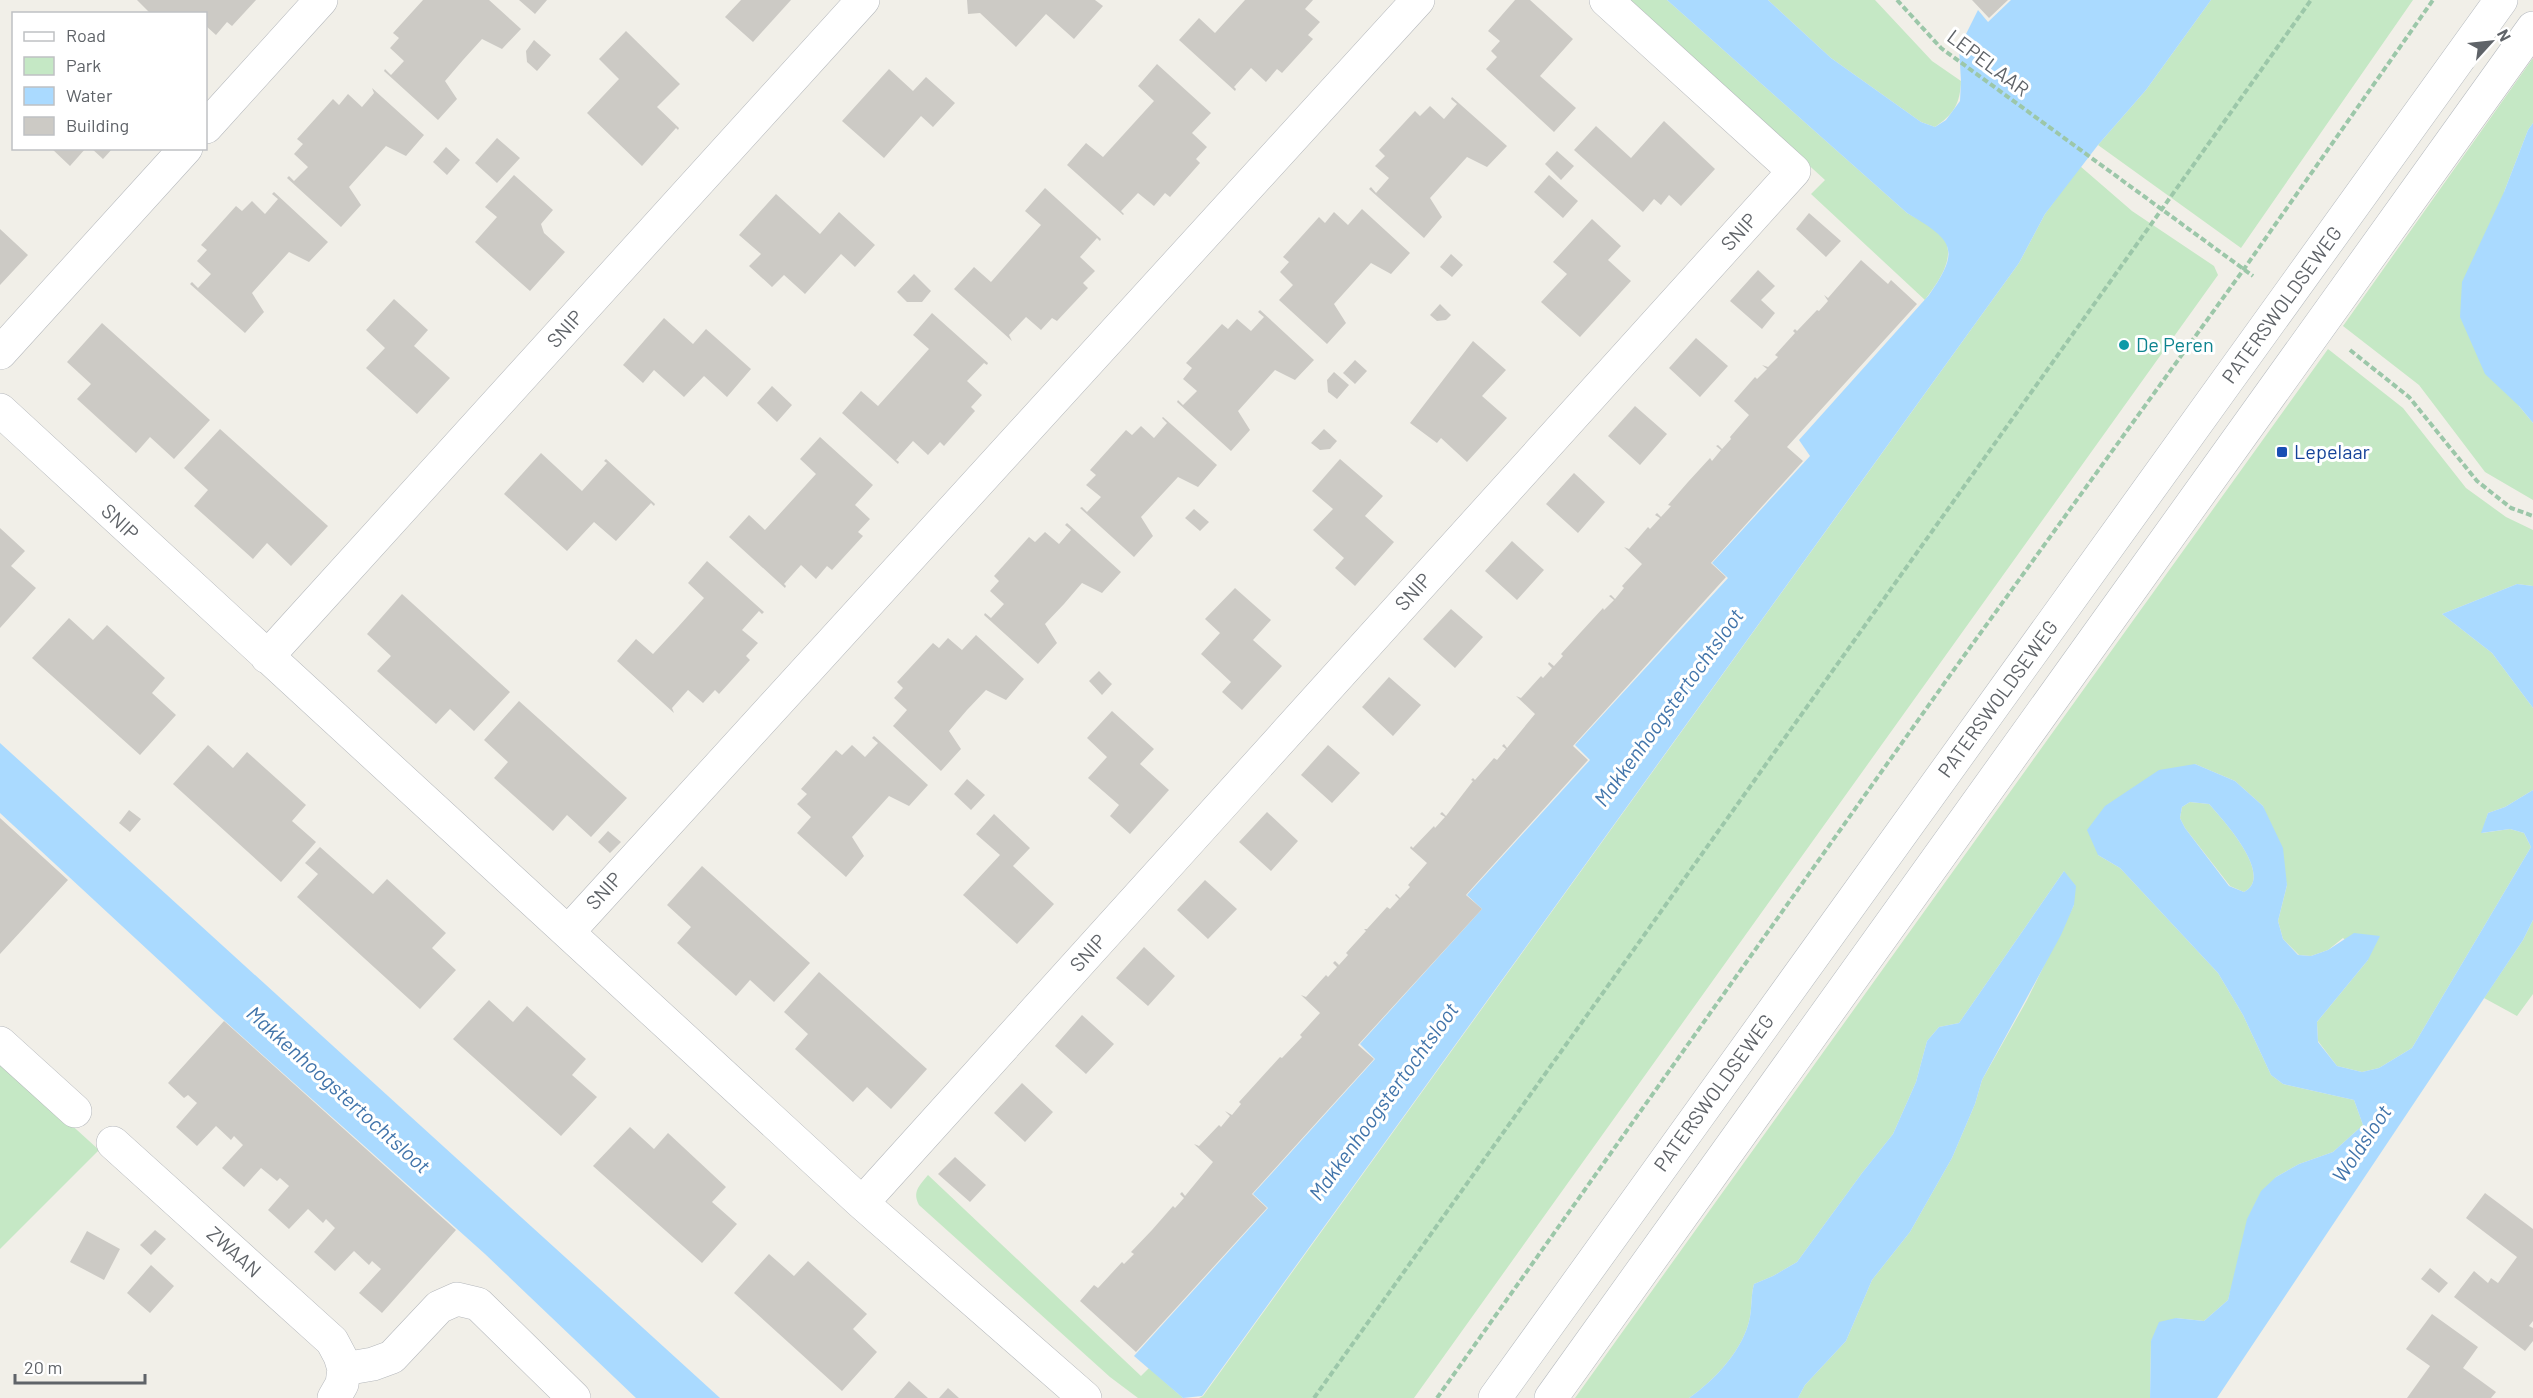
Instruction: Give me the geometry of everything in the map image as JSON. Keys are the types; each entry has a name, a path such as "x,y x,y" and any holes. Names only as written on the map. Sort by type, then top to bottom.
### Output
{"street":[{"path":"207,126 321,0"},
{"name":"SNIP","path":"267,657 863,0"},
{"name":"SNIP","path":"568,932 1418,0"},
{"name":"SNIP","path":"862,1203 1794,171 1606,0"},
{"name":"PATERSWOLDSEWEG","path":"1495,1398 2501,0"},
{"name":"PATERSWOLDSEWEG","path":"1551,1398 2533,28"},
{"path":"0,352 184,150"},
{"name":"SNIP","path":"0,411 862,1203 1085,1398"},
{"path":"0,1043 75,1111"},
{"name":"ZWAAN","path":"113,1143 332,1341 340,1356 339,1384"},
{"name":"ZWAAN","path":"339,1384 374,1364 392,1357 439,1307 457,1299 478,1304 574,1398"}],"path":[{"name":"LEPELAAR","path":"1897,0 1941,48 2287,299"},
{"path":"1314,1398 2311,0"},
{"path":"1437,1398 1953,670 2244,269 2433,0"},
{"path":"2318,325 2409,397 2477,481 2511,508 2533,516"}],"green space":[{"path":"1628,0 1667,0 1907,213 1929,224 1940,233 1946,241 1948,250 1945,268 1925,300 1811,194 1825,180"},
{"path":"1768,0 1875,0 1932,61 1961,81 1955,108 1935,127 1921,122 1831,58"},
{"path":"2211,0 2413,0 2241,248 2098,145 2146,90"},
{"path":"2533,58 2533,123 2528,130 2504,192 2519,406 2533,423 2533,500 2485,472 2419,385 2343,326"},
{"path":"2080,166 2132,211 2214,266 2218,275 1414,1398 1199,1398 1203,1396 2019,263 2045,214"},
{"path":"2328,349 2403,408 2466,488 2506,517 2533,530 2533,586 2517,584 2442,614 2492,653 2533,708 2533,790 2505,807 2488,813 2482,833 2510,829 2524,833 2531,847 2412,1048 2379,1068 2362,1072 2337,1066 2318,1041 2317,1022 2368,960 2343,938 2328,950 2311,956 2299,955 2283,939 2278,921 2287,885 2263,806 2235,781 2195,764 2098,855 2120,868 2218,973 2243,1015 2271,1075 2283,1084 2354,1100 2363,1125 2333,1152 2299,1164 2276,1177 2239,1261 2228,1300 2204,1321 2176,1318 2151,1341 2150,1398 1798,1398 1805,1385 1846,1341 1872,1280 1910,1232 1952,1158 1975,1104 1982,1080 2027,1000 2074,905 2064,871 1959,1023 1939,1027 1927,1041 1916,1082 1893,1134 1797,1262 1754,1284 1747,1329 1735,1352 1718,1373 1689,1398 1575,1398"},
{"path":"2190,802 2209,804 2243,848 2254,874 2252,884 2244,892 2230,886 2185,828 2180,818 2182,807"},
{"path":"2533,920 2533,994 2517,1016 2484,998 2523,940"},
{"path":"0,1060 99,1150 0,1249"},
{"path":"928,1175 1141,1376 1149,1368 1183,1398 1138,1398 1110,1377 919,1205 916,1193"}],"water":[{"name":"Makkenhoogstertochtsloot","path":"1667,0 1768,0 1831,58 1921,122 1935,127 1946,120 1960,101 1959,48 1978,10 1988,22 2011,0 2211,0 2146,90 2098,145 2045,214 2019,263 1202,1396 1183,1398 1134,1356 1268,1208 1253,1194 1375,1059 1360,1044 1482,909 1467,895 1590,760 1575,745 1728,578 1712,563 1810,456 1799,440 1929,295 1946,266 1947,246 1942,238 1907,213"},
{"path":"2533,123 2533,423 2519,406 2485,374 2460,317 2462,282"},
{"path":"2517,584 2533,586 2533,708 2492,653 2442,614"},
{"name":"Makkenhoogstertochtsloot","path":"0,743 720,1398 636,1398 485,1254 217,1014 0,813"},
{"name":"Woldsloot","path":"2195,764 2235,781 2263,806 2283,848 2287,885 2278,921 2283,939 2298,955 2311,956 2328,950 2354,933 2380,936 2368,960 2317,1022 2318,1042 2337,1066 2362,1072 2379,1068 2412,1048 2531,847 2524,833 2510,829 2481,833 2488,813 2505,807 2533,790 2533,920 2523,940 2217,1398 2150,1398 2151,1341 2159,1322 2176,1318 2204,1321 2228,1300 2247,1219 2261,1191 2276,1177 2299,1164 2333,1152 2363,1125 2354,1100 2283,1084 2271,1075 2243,1015 2218,973 2120,868 2098,855 2087,830 2105,806 2159,770","holes":["2190,802 2209,804 2225,822 2250,861 2254,874 2252,884 2244,892 2229,886 2180,818 2182,807"]},
{"path":"2064,871 2076,886 2074,905 2061,935 1982,1080 1975,1104 1952,1158 1910,1232 1872,1280 1846,1341 1805,1385 1798,1398 1689,1398 1718,1373 1742,1341 1750,1317 1754,1284 1797,1262 1893,1134 1916,1082 1927,1041 1939,1027 1959,1023"}],"building":[{"path":"137,0 256,0 232,26 227,22 216,35 207,27 207,12 149,12"},
{"path":"423,0 489,0 521,29 502,49 482,39 445,81 457,99 438,120 384,71 385,69 391,75 404,61 390,48 399,38 393,33"},
{"path":"519,0 547,0 535,14"},
{"path":"741,0 791,0 753,42 725,17"},
{"path":"967,0 1095,0 1103,6 1074,39 1046,14 1016,47 980,13 968,14"},
{"path":"1245,0 1313,0 1305,9 1320,22 1308,35 1313,39 1282,73 1277,69 1266,82 1251,68 1234,87 1235,91 1179,40 1199,18 1215,33"},
{"path":"1515,0 1530,0 1573,39 1540,76 1576,108 1554,132 1486,69 1497,57 1491,51 1500,41 1488,31"},
{"path":"1972,0 2008,0 1989,18"},
{"path":"626,31 680,84 657,107 679,128 678,130 676,128 642,166 587,113 619,79 599,59"},
{"path":"534,40 551,55 537,71 527,62 526,51"},
{"path":"1157,64 1211,113 1192,133 1207,147 1196,159 1200,163 1170,197 1165,193 1154,206 1138,193 1121,211 1123,215 1067,165 1086,143 1103,157 1154,101 1138,86"},
{"path":"889,69 913,91 926,77 955,103 933,127 921,116 884,158 842,121"},
{"path":"372,88 424,135 406,156 386,146 349,187 361,205 341,227 287,178 289,176 294,181 308,167 294,154 303,144 297,139 333,99 339,105 348,94 362,107 374,93"},
{"path":"1452,97 1507,146 1487,167 1467,157 1430,198 1442,217 1424,238 1369,189 1371,187 1376,193 1389,178 1375,166 1385,156 1379,150 1415,111 1420,116 1430,106 1444,119 1457,104 1451,99"},
{"path":"1664,121 1715,169 1681,206 1669,195 1661,205 1654,199 1643,212 1574,150 1596,126 1631,158"},
{"path":"497,138 520,158 497,183 475,163"},
{"path":"446,147 460,160 447,175 433,162"},
{"path":"53,150 84,150 70,166"},
{"path":"93,150 111,150 103,159"},
{"path":"1557,151 1574,166 1561,180 1545,164"},
{"path":"514,175 553,210 541,224 544,233 565,252 530,291 475,242 497,217 485,207"},
{"path":"1549,175 1578,201 1563,218 1534,192"},
{"path":"1045,188 1101,239 1100,241 1097,238 1080,257 1095,271 1083,283 1088,288 1057,321 1052,318 1041,330 1026,317 1009,335 1012,341 954,289 974,267 991,282 1041,225 1025,211"},
{"path":"274,192 328,242 309,262 289,252 252,293 264,312 245,333 190,284 192,282 198,288 211,274 197,261 207,250 201,245 236,206 242,211 252,201 265,214 278,199 272,194"},
{"path":"776,194 820,234 839,212 875,245 855,267 841,254 805,294 784,275 772,287 749,266 761,254 739,235"},
{"path":"1362,209 1410,253 1391,274 1371,263 1334,304 1346,323 1327,344 1279,300 1293,285 1280,272 1289,262 1283,257 1319,217 1325,223 1334,212 1348,225"},
{"path":"1809,213 1841,241 1826,257 1796,229"},
{"path":"1592,219 1621,246 1608,260 1631,281 1580,337 1541,302 1567,274 1553,262"},
{"path":"0,229 28,255 0,285"},
{"path":"1451,254 1463,265 1452,277 1440,267"},
{"path":"1861,260 1888,284 1891,280 1917,304 1787,447 1803,461 1711,563 1726,577 1573,746 1588,760 1466,895 1482,909 1358,1045 1374,1059 1252,1194 1267,1208 1136,1352 1080,1301 1094,1285 1098,1288 1122,1262 1124,1264 1134,1254 1131,1252 1173,1206 1175,1208 1184,1198 1180,1194 1182,1192 1185,1196 1213,1162 1194,1144 1199,1146 1219,1125 1221,1127 1230,1116 1225,1111 1232,1115 1241,1104 1239,1102 1280,1057 1282,1058 1302,1037 1300,1035 1320,1013 1301,995 1306,997 1326,975 1328,977 1337,967 1333,963 1335,961 1339,965 1348,955 1346,953 1366,931 1364,929 1367,929 1387,907 1390,909 1399,899 1396,894 1400,898 1410,887 1408,885 1427,863 1410,848 1411,846 1413,848 1434,826 1435,828 1445,817 1440,814 1442,812 1446,816 1473,781 1471,780 1473,778 1475,780 1494,758 1497,760 1506,749 1502,746 1504,744 1507,748 1535,714 1516,696 1521,698 1541,676 1543,678 1552,668 1549,662 1554,666 1563,656 1561,654 1581,632 1603,608 1604,610 1614,600 1609,596 1615,599 1624,588 1622,586 1642,564 1624,547 1629,549 1648,527 1650,529 1660,518 1655,515 1657,513 1661,517 1688,482 1710,458 1712,461 1721,450 1716,446 1722,449 1731,439 1730,437 1749,415 1734,401 1755,377 1757,379 1767,369 1762,365 1768,367 1778,357 1775,355 1795,333 1793,331 1795,329 1797,331 1828,301 1824,295 1828,298"},
{"path":"1758,270 1775,286 1761,300 1775,313 1762,329 1730,301"},
{"path":"914,274 931,291 922,302 907,302 897,292"},
{"path":"394,299 428,330 414,346 450,378 417,414 366,368 385,348 366,330"},
{"path":"1440,304 1451,315 1446,320 1437,321 1430,315"},
{"path":"1260,310 1314,360 1295,380 1275,370 1238,411 1250,430 1231,451 1177,402 1178,400 1183,405 1197,391 1183,379 1192,368 1186,363 1222,324 1228,329 1237,319 1251,331 1264,317 1258,312"},
{"path":"932,313 988,363 987,365 984,363 967,381 982,395 971,407 975,411 944,446 940,442 928,455 913,441 896,460 898,464 842,413 861,391 878,406 929,349 913,335"},
{"path":"664,318 693,344 706,329 751,369 727,397 704,376 684,397 654,370 643,383 623,365"},
{"path":"102,323 210,420 174,459 150,437 136,453 77,399 91,384 67,362"},
{"path":"1696,338 1728,366 1700,397 1669,368"},
{"path":"1473,341 1506,370 1482,396 1507,418 1467,462 1441,438 1437,443 1410,423"},
{"path":"1355,360 1367,371 1355,384 1343,373"},
{"path":"1334,372 1349,385 1337,399 1328,392 1327,380"},
{"path":"772,386 792,405 777,422 757,403"},
{"path":"1635,406 1667,434 1640,465 1608,436"},
{"path":"1163,417 1217,465 1198,487 1178,477 1141,517 1153,536 1134,557 1080,508 1082,507 1087,512 1101,497 1086,485 1096,475 1090,470 1126,430 1132,435 1141,426 1154,438 1167,423"},
{"path":"220,429 328,526 291,566 267,543 253,559 194,506 208,490 184,468"},
{"path":"1324,429 1337,441 1330,449 1320,450 1311,443"},
{"path":"820,437 873,485 855,505 870,519 858,532 863,536 832,570 827,566 816,579 801,565 784,584 785,588 729,537 749,515 765,530 816,474 800,459"},
{"path":"541,453 582,491 607,463 604,461 606,459 655,504 654,506 651,503 616,541 594,522 567,551 504,494"},
{"path":"1340,459 1383,496 1365,516 1394,542 1355,586 1335,568 1344,558 1313,530 1333,509 1312,491"},
{"path":"1574,473 1605,502 1578,533 1546,504"},
{"path":"1194,509 1209,522 1200,531 1185,518"},
{"path":"1067,523 1121,572 1102,593 1082,583 1045,624 1057,643 1038,664 984,615 985,613 991,618 1004,604 990,591 999,581 994,576 1029,537 1035,542 1045,532 1059,544 1071,530 1065,525"},
{"path":"0,528 25,551 11,566 36,588 0,628"},
{"path":"1512,541 1544,570 1517,600 1485,571"},
{"path":"707,561 764,612 762,614 759,611 742,630 758,643 746,656 750,660 719,694 715,690 703,703 688,690 672,708 674,713 617,661 636,639 653,654 678,627 704,598 688,583"},
{"path":"1235,588 1271,620 1253,640 1282,666 1242,710 1222,692 1231,682 1201,654 1220,633 1205,619"},
{"path":"402,594 510,692 474,731 450,709 436,724 377,671 391,656 367,634"},
{"path":"1451,609 1483,637 1455,668 1423,639"},
{"path":"69,618 93,640 107,625 165,678 152,693 176,715 140,755 32,658"},
{"path":"976,635 1024,679 1006,700 986,690 967,710 949,731 961,749 941,771 893,726 907,710 894,698 903,688 897,682 933,643 939,648 948,638 962,650"},
{"path":"1099,671 1112,684 1102,695 1089,681"},
{"path":"1389,677 1421,705 1393,736 1362,707"},
{"path":"519,701 627,798 591,837 567,815 553,831 494,778 508,762 484,740"},
{"path":"1112,711 1154,749 1140,764 1169,790 1130,834 1110,816 1119,805 1088,778 1107,757 1087,738"},
{"path":"874,736 928,785 909,806 889,796 852,837 864,856 846,877 797,833 811,817 797,804 807,794 801,789 836,750 842,755 852,745 865,757 878,743 872,738"},
{"path":"208,745 233,768 247,752 306,805 292,821 316,842 281,882 173,784"},
{"path":"1328,745 1360,773 1332,803 1301,775"},
{"path":"967,779 985,795 971,810 954,794"},
{"path":"129,810 141,819 130,832 119,823"},
{"path":"1267,812 1298,841 1271,871 1239,842"},
{"path":"994,814 1030,848 1013,866 1054,904 1017,944 963,895 1000,855 976,834"},
{"path":"0,818 68,880 0,954"},
{"path":"608,831 621,842 610,853 598,842"},
{"path":"320,847 373,894 387,879 446,933 432,948 456,970 420,1009 297,897 318,874 305,863"},
{"path":"702,866 810,963 774,1002 750,980 736,996 677,943 691,927 667,905"},
{"path":"1205,880 1237,909 1208,939 1177,910"},
{"path":"1144,947 1175,976 1148,1006 1116,978"},
{"path":"819,972 927,1069 891,1109 867,1087 853,1102 795,1049 808,1034 784,1012"},
{"path":"489,1000 513,1022 527,1006 586,1059 572,1075 597,1097 561,1136 453,1039"},
{"path":"1082,1015 1114,1044 1086,1074 1055,1046"},
{"path":"224,1021 456,1230 382,1313 359,1293 381,1269 372,1261 369,1265 354,1251 335,1271 314,1252 335,1228 326,1219 323,1223 308,1209 289,1229 268,1210 289,1186 280,1178 277,1181 261,1168 244,1187 222,1168 243,1145 234,1136 231,1140 216,1126 197,1146 176,1127 197,1103 188,1095 184,1098 168,1083"},
{"path":"1022,1083 1053,1112 1025,1142 994,1113"},
{"path":"630,1127 654,1149 668,1133 726,1187 712,1202 737,1224 702,1263 593,1166"},
{"path":"955,1157 986,1185 970,1202 938,1174"},
{"path":"2485,1193 2533,1229 2533,1321 2529,1326 2533,1328 2533,1341 2525,1351 2454,1297 2474,1271 2488,1283 2491,1278 2498,1283 2517,1257 2466,1218"},
{"path":"155,1230 166,1239 151,1255 140,1245"},
{"path":"87,1231 120,1249 104,1280 70,1262"},
{"path":"769,1254 794,1276 808,1261 867,1314 853,1329 877,1352 842,1391 734,1293"},
{"path":"151,1265 174,1286 150,1313 127,1293"},
{"path":"2430,1268 2448,1283 2439,1293 2421,1279"},
{"path":"2432,1314 2478,1347 2463,1368 2496,1392 2491,1398 2407,1398 2430,1366 2406,1349"},
{"path":"909,1381 928,1398 894,1398"},
{"path":"948,1388 959,1398 939,1398"}],"place":[{"name":"De Peren","path":"2124,345"},
{"name":"Lepelaar","path":"2282,452"}]}
